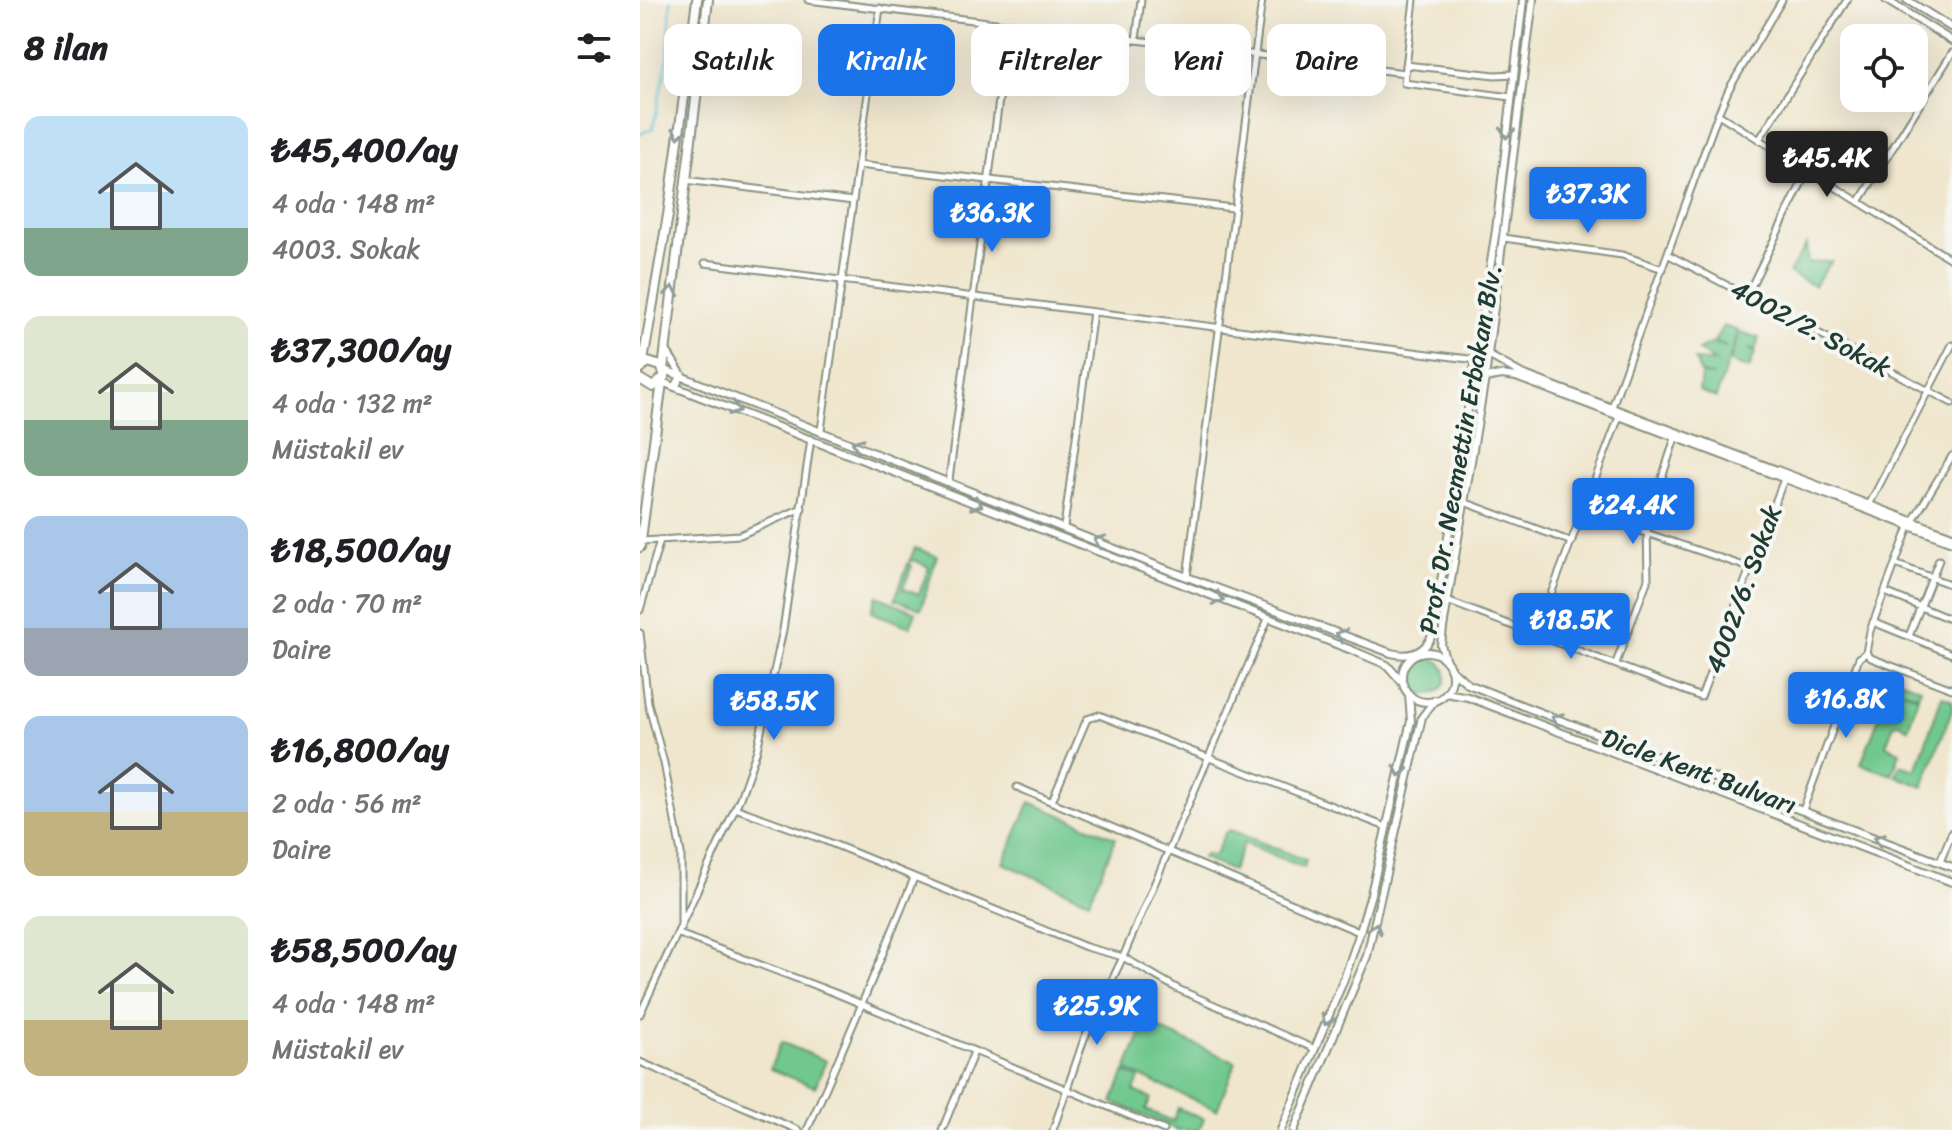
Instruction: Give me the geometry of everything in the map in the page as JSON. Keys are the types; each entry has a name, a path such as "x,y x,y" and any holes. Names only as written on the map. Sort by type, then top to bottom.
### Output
{"highway":[{"path":"663,369 655,362 641,367 642,346 668,215 697,0"},
{"path":"641,544 708,0"},
{"path":"640,379 650,387 662,382"}],"main road":[{"name":"Prof. Dr. Necmettin Erbakan Blv.","path":"1415,654 1426,647 1433,633 1477,360 1523,0"},
{"name":"Prof. Dr. Necmettin Erbakan Blv.","path":"1448,664 1441,645 1485,378 1533,0"},
{"path":"1886,0 1952,41"},
{"path":"1907,0 1952,28"},
{"path":"666,350 682,375"},
{"path":"1488,355 1522,374 1869,505 1952,542"},
{"path":"663,369 1187,577 1391,653 1432,652 1448,664 1451,681 1446,693 1435,700 1422,717 1367,956 1294,1130"},
{"path":"675,387 682,375"},
{"path":"1485,378 1502,375 1516,377 1784,479 1952,536"},
{"path":"662,382 1371,658 1387,665 1402,682 1409,694 1411,721 1359,932 1281,1130"},
{"path":"1402,682 1404,666 1415,654"},
{"name":"Dicle Kent Bulvarı","path":"1448,664 1458,677 1481,689 1952,867"},
{"name":"Dicle Kent Bulvarı","path":"1446,693 1468,697 1952,882"},
{"path":"1409,694 1421,701 1435,700"}],"street":[{"path":"808,0 1009,24"},
{"path":"1136,40 1141,0"},
{"path":"1187,577 1262,0"},
{"path":"1414,0 1404,83 1511,97"},
{"path":"1612,407 1718,114 1746,59 1782,0"},
{"path":"1759,140 1847,0"},
{"path":"821,430 880,8"},
{"path":"1129,39 1405,73"},
{"path":"1859,202 1952,53"},
{"path":"1406,65 1495,75 1514,74"},
{"path":"949,480 999,96"},
{"path":"1718,114 1952,260"},
{"path":"858,165 1233,208"},
{"path":"1747,295 1808,170"},
{"path":"685,180 853,201"},
{"path":"1504,238 1622,255 1663,269"},
{"name":"4002/2. Sokak","path":"1669,255 1952,403"},
{"path":"705,263 1477,360"},
{"path":"1064,527 1093,312"},
{"path":"1869,505 1952,345"},
{"path":"1536,633 1619,417"},
{"path":"1447,601 1616,663 1648,579 1646,533 1675,438"},
{"path":"640,1014 735,808 757,750 773,682 811,439"},
{"path":"1803,810 1859,658 1866,653 1873,622 1911,524 1952,456"},
{"name":"4002/6. Sokak","path":"1616,663 1701,697 1784,479"},
{"path":"1464,502 1572,542"},
{"path":"641,544 740,535 802,508"},
{"path":"1584,512 1750,568"},
{"path":"640,610 660,540"},
{"path":"1909,636 1939,560"},
{"path":"1895,564 1952,585"},
{"path":"1885,592 1952,620"},
{"path":"1053,1130 1084,1039 1170,851 1268,619"},
{"path":"1873,622 1952,654"},
{"path":"640,633 648,703 664,763 681,853 680,931"},
{"path":"1866,653 1871,658 1952,689"},
{"path":"1052,801 1087,719 1094,715 1211,756 1386,827"},
{"path":"1017,787 1359,932"},
{"path":"735,808 1086,947 1123,957 1178,989 1315,1049"},
{"path":"1940,862 1952,832"},
{"path":"807,1130 860,1003 887,949 914,878"},
{"path":"680,931 1164,1130"},
{"path":"942,1130 974,1052"},
{"path":"640,1062 798,1130"}],"green space":[{"path":"1806,245 1808,263 1832,261 1814,286 1789,273"},
{"path":"1723,326 1738,331 1716,398 1699,391 1701,375 1714,376 1701,374 1695,360 1715,362 1698,350 1713,343 1727,347 1714,342"},
{"path":"1740,332 1759,338 1755,351 1749,349 1755,352 1749,369 1730,362"},
{"path":"915,548 937,556 921,609 895,599 908,564 912,566 903,589 919,594 929,567 914,560 909,562"},
{"path":"877,596 916,612 910,627 871,612"},
{"path":"1428,658 1440,664 1446,676 1440,688 1428,694 1416,688 1410,676 1416,664"},
{"path":"1894,678 1921,688 1918,695 1901,690 1918,697 1908,729 1900,723 1894,724 1886,745 1900,752 1892,775 1861,764"},
{"path":"1942,696 1952,700 1952,710 1923,787 1896,776 1900,765 1916,770"},
{"path":"1030,802 1116,838 1089,901 1003,863"},
{"path":"1230,830 1306,860 1304,868 1244,843 1232,871 1202,858 1204,854 1214,857 1225,833"},
{"path":"1145,1023 1236,1062 1217,1110 1126,1070"},
{"path":"781,1042 826,1061 815,1087 770,1069"},
{"path":"1125,1072 1139,1078 1134,1091 1151,1098 1146,1110 1173,1121 1178,1108 1204,1119 1199,1130 1178,1130 1112,1102"}],"waterway":[{"path":"640,134 653,128 668,56 671,0"}]}
